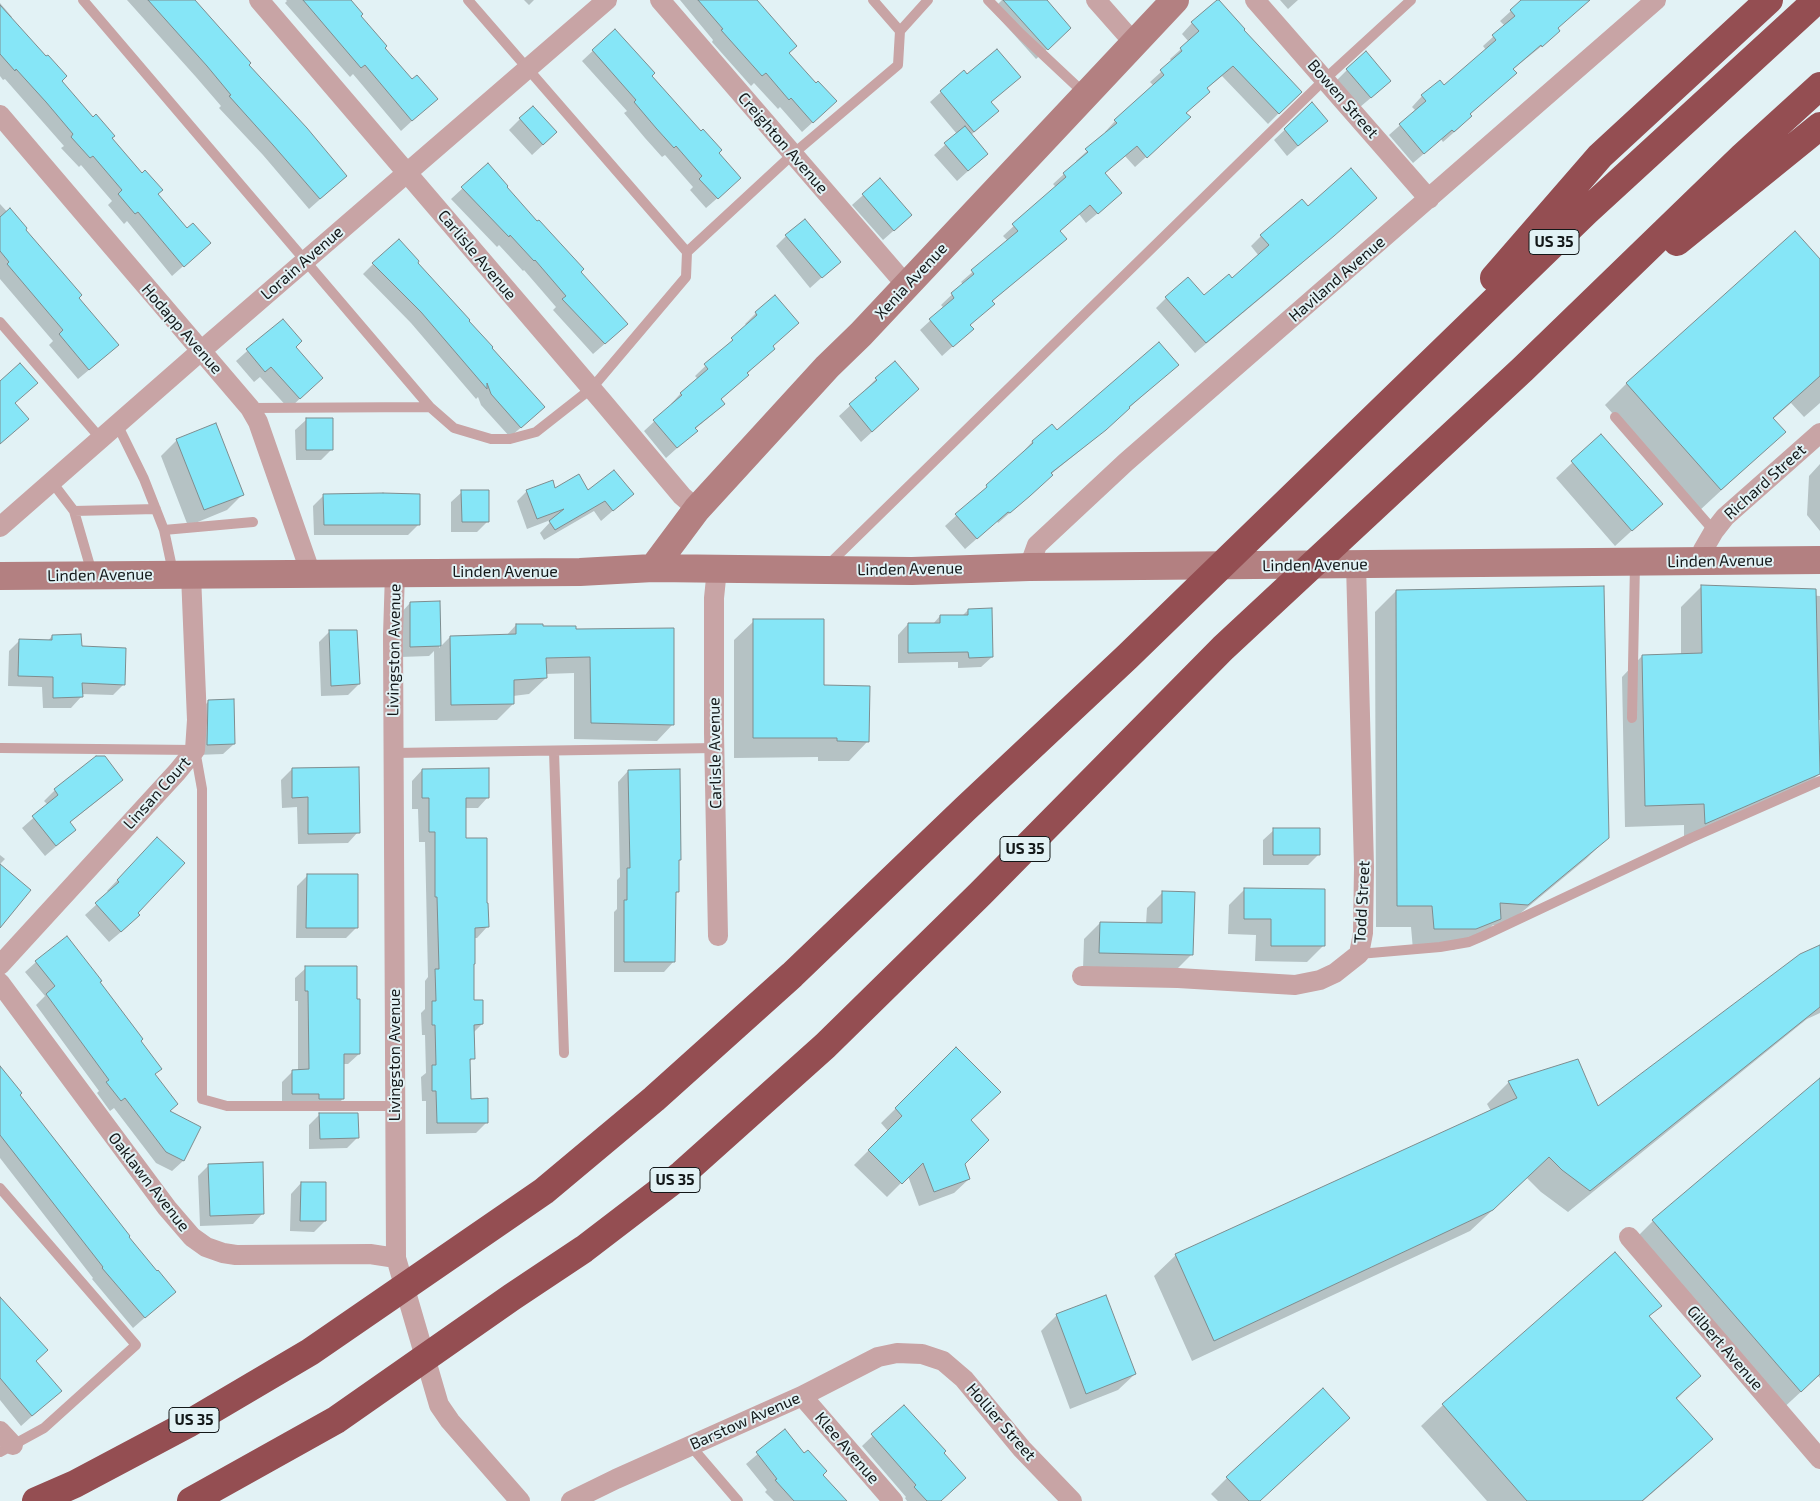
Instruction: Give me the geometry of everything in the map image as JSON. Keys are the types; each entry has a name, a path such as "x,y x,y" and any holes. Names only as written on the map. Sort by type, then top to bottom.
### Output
{"highway":[{"path":"1376,414 1600,156 1769,0"},
{"name":"US 35","path":"36,1501 75,1484 188,1424 310,1352 544,1192 683,1073 792,975 1127,657 1296,491 1586,212 1818,0"},
{"name":"US 35","path":"191,1501 336,1420 584,1249 682,1174 825,1046 980,894 1223,648 1523,369 1743,156 1820,86"},
{"path":"1523,369 1820,126"}],"main road":[{"name":"Xenia Avenue","path":"653,568 697,509 827,368 1175,0"},
{"name":"Linden Avenue","path":"0,576 580,572 653,568 912,571 1029,567 1820,560"}],"street":[{"name":"Carlisle Avenue","path":"258,0 592,388 682,496 697,509"},
{"name":"Lorain Avenue","path":"0,527 606,0"},
{"name":"Creighton Avenue","path":"660,0 906,285"},
{"path":"1096,0 1134,43"},
{"name":"Bowen Street","path":"1255,0 1429,199"},
{"name":"Haviland Avenue","path":"1029,567 1037,545 1065,517 1656,0"},
{"name":"Hodapp Avenue","path":"0,115 250,408 258,422 311,574"},
{"name":"Richard Street","path":"1700,561 1703,550 1725,517 1820,433"},
{"name":"Todd Street","path":"1082,976 1178,978 1295,985 1320,980 1334,973 1359,954 1363,933 1364,867 1356,564"},
{"name":"Carlisle Avenue","path":"716,569 714,598 714,748 718,936"},
{"name":"Livingston Avenue","path":"395,573 393,753 396,1258 439,1405 450,1421 520,1501"},
{"name":"Linsan Court","path":"0,965 195,750 197,720 182,575"},
{"name":"Oaklawn Avenue","path":"0,983 167,1208 192,1237 206,1247 236,1255 370,1254 396,1258"},
{"name":"Gilbert Avenue","path":"1629,1237 1820,1459"},
{"name":"Barstow Avenue","path":"571,1501 616,1478 802,1396 878,1357 897,1353 922,1354"},
{"name":"Hollier Street","path":"922,1354 943,1361 964,1379 1022,1449 1072,1501"},
{"name":"Klee Avenue","path":"802,1396 892,1501"}],"lane":[{"path":"83,0 430,407 454,428 491,439 510,439 536,432 592,388 686,277 687,252 468,0"},
{"path":"873,0 900,31"},
{"path":"687,252 793,154 898,65 900,31 928,0"},
{"path":"988,0 1020,34 1086,95"},
{"path":"823,570 1325,79 1411,0"},
{"path":"0,322 101,439"},
{"path":"250,408 430,407"},
{"path":"1615,417 1714,531"},
{"path":"117,424 144,479 182,575"},
{"path":"52,482 74,512 92,576"},
{"path":"74,512 156,509"},
{"path":"164,530 253,522"},
{"path":"1632,718 1635,562"},
{"path":"0,748 195,750 202,788 202,1098 227,1106 396,1106"},
{"path":"393,753 714,748"},
{"path":"554,750 564,1053"},
{"path":"1359,954 1440,948 1469,942 1691,838 1820,781"},
{"path":"0,1188 136,1345 44,1428 4,1443"},
{"path":"690,1445 738,1501"}],"building":[{"path":"148,0 195,0 251,63 249,65 307,128 347,176 320,199"},
{"path":"303,0 351,0 363,14 361,16 387,46 385,48 412,79 417,75 438,99 412,121 365,65 361,68"},
{"path":"698,0 757,0 797,46 789,53 816,83 818,81 837,101 813,123 791,98 789,100 766,73 762,76 721,30 723,29"},
{"path":"1003,0 1047,0 1071,28 1048,50"},
{"path":"1217,0 1302,92 1279,114 1233,66 1207,88 1210,92 1186,113 1191,117 1147,158 1137,146 1105,173 1122,193 1098,214 1090,205 1060,231 1067,239 992,301 995,304 970,325 974,329 953,347 929,319 954,298 951,293 974,274 971,270 1018,231 1012,224 1066,177 1063,173 1088,152 1085,149 1117,123 1114,120 1164,75 1160,70 1182,51 1180,48 1199,31 1191,22"},
{"path":"1521,0 1590,0 1558,28 1560,31 1513,69 1517,73 1470,114 1472,116 1424,154 1399,124 1426,101 1421,95 1440,80 1444,85 1496,40 1492,35 1515,16 1510,10"},
{"path":"0,5 46,56 48,55 67,76 62,81 93,117 96,114 115,136 112,138 142,173 145,170 163,190 158,194 187,228 193,223 211,243 184,267 138,212 135,214 118,194 122,190 93,156 90,158 71,137 73,134 46,102 0,54"},
{"path":"615,29 655,73 652,76 701,131 703,129 722,150 719,153 741,178 718,199 699,179 702,176 676,146 674,148 656,128 634,102 636,100 592,50"},
{"path":"997,49 1021,77 991,102 999,111 974,132 940,91 964,70 967,74"},
{"path":"1366,51 1391,81 1371,98 1346,69"},
{"path":"1312,102 1328,121 1298,146 1284,129"},
{"path":"533,106 557,132 543,145 519,118"},
{"path":"965,126 988,154 968,171 944,143"},
{"path":"488,163 537,221 539,220 584,269 581,272 628,324 605,344 562,299 566,296 535,260 510,235 509,237 461,187"},
{"path":"1351,168 1377,198 1206,343 1165,297 1188,277 1204,295 1229,274 1232,278 1269,245 1260,235 1302,199 1308,206"},
{"path":"880,178 912,215 894,231 862,194"},
{"path":"10,208 27,228 26,230 82,295 79,298 119,345 89,370 59,334 63,330 7,264 9,262 0,251 0,217"},
{"path":"805,219 841,262 822,278 785,235"},
{"path":"1795,231 1820,259 1820,376 1773,418 1786,432 1721,490 1626,383"},
{"path":"399,239 545,407 521,428 491,394 487,383 487,389 421,312 372,263"},
{"path":"775,295 799,323 773,346 775,349 747,373 749,375 721,399 725,404 695,428 698,431 677,448 653,420 708,369 704,364 733,340 731,338 757,315 755,312"},
{"path":"283,319 302,341 296,347 323,378 300,399 271,367 265,372 246,349"},
{"path":"1159,342 1179,365 1129,407 1106,430 1051,473 1053,475 1030,496 977,539 955,514 987,487 986,485 1052,424 1057,430"},
{"path":"895,361 919,389 872,432 849,404 877,380 875,378"},
{"path":"20,363 38,383 15,403 29,419 0,444 0,381"},
{"path":"306,418 333,418 333,450 306,450"},
{"path":"216,423 244,495 204,510 176,439"},
{"path":"1601,434 1663,504 1632,531 1571,461"},
{"path":"614,470 634,494 613,511 605,501 555,530 549,521 564,509 537,519 526,490 553,480 555,488 579,474 588,490"},
{"path":"461,490 489,490 489,522 462,522"},
{"path":"323,494 420,494 420,525 324,525"},
{"path":"1701,585 1816,589 1820,774 1705,824 1704,804 1645,806 1642,655 1702,653"},
{"path":"1604,586 1609,838 1528,905 1500,903 1501,919 1476,929 1434,929 1432,906 1397,906 1396,590"},
{"path":"440,601 441,646 410,647 410,602"},
{"path":"992,608 993,657 969,658 968,652 908,653 908,623 940,623 940,615 968,615 968,609"},
{"path":"753,619 824,619 824,685 870,686 869,742 837,741 837,738 753,738"},
{"path":"516,624 576,626 576,629 674,628 674,725 591,723 590,657 546,658 547,678 514,680 514,704 451,705 450,636 516,634"},
{"path":"329,630 357,630 360,684 331,686"},
{"path":"81,634 82,646 126,648 125,685 82,683 83,697 53,698 53,677 18,676 19,639 52,640 52,635"},
{"path":"234,699 235,744 207,745 208,700"},
{"path":"96,756 105,756 123,780 70,822 76,830 56,846 32,816 58,795 54,789"},
{"path":"359,767 360,833 308,834 308,797 292,798 292,768"},
{"path":"489,768 489,798 466,798 466,838 487,838 489,927 475,928 474,964 474,1000 483,1000 483,1024 474,1025 475,1059 470,1059 471,1099 488,1098 488,1123 437,1123 436,1091 432,1091 432,1065 436,1065 432,1001 436,1001 435,969 439,969 437,897 435,897 435,832 429,832 429,798 422,798 422,769"},
{"path":"680,769 681,860 679,860 679,892 676,892 675,962 624,962 624,900 627,900 627,868 630,868 628,770"},
{"path":"1273,828 1320,828 1320,855 1273,855"},
{"path":"157,837 185,863 138,913 140,915 121,932 95,903 119,882 117,880"},
{"path":"0,864 31,890 0,928"},
{"path":"307,874 358,874 358,928 306,928"},
{"path":"1244,888 1325,889 1325,946 1271,946 1271,919 1244,919"},
{"path":"1162,891 1195,892 1193,955 1099,953 1100,922 1162,923"},
{"path":"67,936 102,981 100,982 143,1039 141,1041 162,1069 155,1074 178,1104 170,1111 201,1127 184,1161 166,1152 125,1098 121,1101 106,1082 109,1080 46,994 55,986 35,961"},
{"path":"1820,945 1820,1007 1590,1191 1562,1170 1549,1157 1493,1210 1214,1341 1175,1254 1517,1098 1508,1081 1578,1059 1598,1106 1800,954"},
{"path":"305,966 357,966 357,999 360,999 360,1054 344,1054 344,1099 319,1099 319,1094 292,1094 292,1070 309,1069 308,991 305,991"},
{"path":"956,1047 1001,1092 971,1120 989,1140 965,1164 970,1179 934,1192 923,1163 902,1184 868,1150 902,1116 895,1108"},
{"path":"0,1066 129,1237 176,1292 145,1318 102,1268 0,1135"},
{"path":"1820,1078 1820,1374 1801,1392 1652,1220"},
{"path":"319,1113 358,1113 359,1138 320,1139"},
{"path":"263,1162 264,1214 210,1216 208,1164"},
{"path":"301,1182 326,1182 326,1221 300,1221"},
{"path":"1615,1252 1662,1306 1649,1316 1701,1376 1676,1398 1713,1439 1642,1501 1527,1501 1442,1404"},
{"path":"1106,1295 1136,1374 1086,1394 1056,1314"},
{"path":"0,1297 48,1350 36,1361 62,1391 32,1416 0,1378"},
{"path":"1323,1388 1350,1418 1260,1501 1249,1501 1226,1477"},
{"path":"904,1405 946,1451 944,1453 966,1478 941,1501 927,1501 914,1487 916,1485 871,1434"},
{"path":"785,1429 804,1453 808,1450 827,1471 823,1475 847,1501 794,1501 775,1480 777,1479 756,1452"}]}
